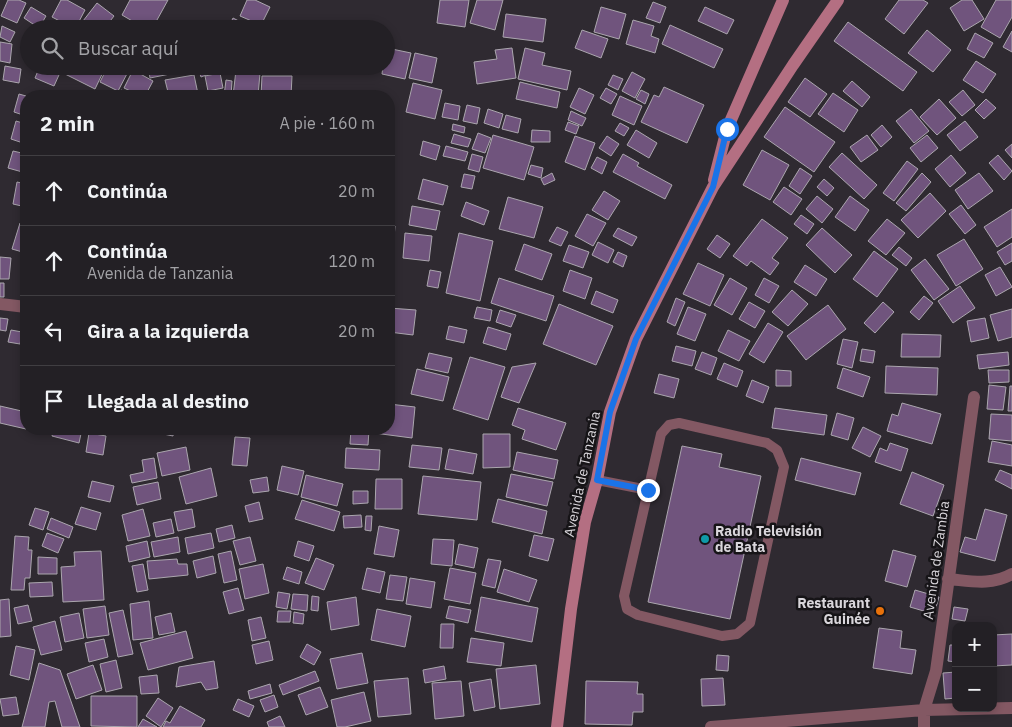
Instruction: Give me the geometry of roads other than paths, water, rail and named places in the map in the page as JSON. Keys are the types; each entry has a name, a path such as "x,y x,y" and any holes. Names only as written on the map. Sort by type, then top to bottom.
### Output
{"main road":[{"path":"713,187 727,129 783,0"},
{"path":"713,187 838,0"},
{"name":"Avenida de Tanzania","path":"557,727 585,522 597,480 610,412 636,339 713,187"}],"street":[{"path":"0,304 20,306"},
{"name":"Avenida de Zambia","path":"924,727 924,710 936,671 974,397"},
{"path":"948,579 987,582 1001,580 1012,574"},
{"path":"711,727 924,710 1012,708"}],"lane":[{"path":"678,423 767,443 777,450 784,468 750,623 736,634 722,636 638,615 627,609 624,596 648,490 661,434 669,425 678,423"},
{"path":"597,480 648,490"}],"place":[{"name":"Radio Televisión de Bata","path":"705,539"},
{"name":"Restaurant Guinée","path":"880,611"}]}
